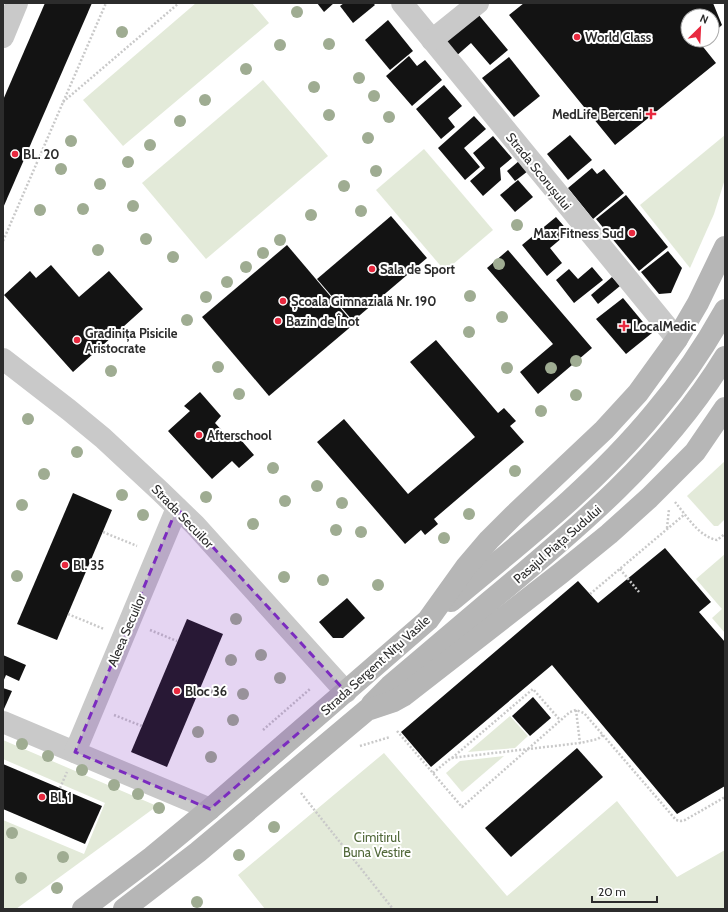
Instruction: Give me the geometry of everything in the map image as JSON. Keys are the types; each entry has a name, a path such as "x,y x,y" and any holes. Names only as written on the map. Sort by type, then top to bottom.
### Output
{"main road":[{"name":"Strada Sergent Nițu Vasile","path":"83,909 152,857 210,809 428,620 466,567 489,540 588,446 621,412 652,376 677,339 698,303 725,247"},
{"name":"Pasajul Piața Sudului","path":"428,620 555,514 620,452 670,393 700,351 725,310"},
{"name":"Pasajul Piața Sudului","path":"367,710 390,686 566,537 610,496 669,435 690,408 725,357"},
{"name":"Strada Sergent Nițu Vasile","path":"124,909 198,852 367,710 394,701 403,696 556,578 609,534 649,498 695,452 725,408"},
{"path":"695,452 725,425"}],"street":[{"path":"3,37 17,3"},
{"name":"Strada Scorușului","path":"402,3 677,339"},
{"path":"432,40 478,3"},
{"name":"Strada Secuilor","path":"3,359 103,438 195,525 346,692"},
{"name":"Aleea Secuilor","path":"75,752 177,508"},
{"path":"3,722 210,809"}],"path":[{"path":"3,241 106,3"},
{"path":"63,102 178,3"},
{"path":"674,500 702,533 710,539 717,540 725,534"},
{"path":"667,529 670,504"},
{"path":"590,594 685,514"},
{"path":"102,532 157,554"},
{"path":"620,569 639,592"},
{"path":"68,614 126,630 177,641"},
{"path":"263,730 310,689"},
{"path":"433,773 533,689 560,720"},
{"path":"94,707 142,726"},
{"path":"576,710 580,743"},
{"path":"397,731 462,807 560,720 570,712 576,710 584,713 676,820 685,820 725,797"},
{"path":"451,758 580,743 598,739 603,735"},
{"path":"358,746 390,737"},
{"path":"287,777 393,909"}],"highlighted area":[{"path":"177,508 346,692 210,809 75,752"}],"green space":[{"path":"196,3 252,3 269,23 123,146 83,100"},
{"path":"263,80 328,156 206,259 142,183"},
{"path":"725,135 725,179 714,214 690,268 640,205"},
{"path":"424,149 493,230 445,271 376,190"},
{"path":"725,461 725,519 718,526 714,526 687,496"},
{"path":"725,554 725,633 712,618 722,609 696,579"},
{"path":"510,716 528,736 515,748 468,752"},
{"path":"3,740 157,806 16,909 3,909 3,820 84,854 105,803 3,759"},
{"name":"Cimitirul Buna Vestire","path":"384,753 507,896 617,801 677,877 725,850 725,909 265,909 238,875"},
{"path":"504,756 462,792 446,773 460,761"}],"building":[{"name":"BL. 20","path":"45,3 92,3 3,208 3,100"},
{"path":"317,3 334,3 324,12"},
{"path":"344,3 373,3 375,5 353,23 340,6"},
{"path":"524,3 713,3 715,8 680,8 680,48 704,48 716,63 615,145 509,15"},
{"path":"478,14 508,50 490,65 471,43 455,57 443,43"},
{"path":"388,20 413,51 390,70 365,40"},
{"path":"409,56 417,66 425,60 442,80 412,106 386,76"},
{"path":"509,57 540,96 514,117 482,78"},
{"path":"444,85 462,106 448,118 455,127 441,139 416,109"},
{"path":"474,116 486,129 464,148 480,167 465,180 438,148"},
{"path":"570,135 592,160 568,180 547,154"},
{"path":"493,136 512,158 500,168 501,180 483,196 470,181 485,168 473,153"},
{"path":"519,161 528,171 515,181 507,171"},
{"path":"592,168 597,174 604,169 624,193 593,219 568,188"},
{"path":"518,180 533,197 515,212 500,195"},
{"name":"Max Fitness Sud","path":"626,195 668,247 639,271 596,219"},
{"name":"Sala de Sport","path":"391,216 427,258 353,321 317,279"},
{"path":"556,217 569,232 550,248 562,263 547,276 522,245"},
{"name":"Bazin de Înot","path":"287,245 354,324 269,396 202,317"},
{"path":"508,250 592,348 538,394 520,372 553,344 487,268"},
{"path":"668,251 682,268 671,293 659,294 641,272"},
{"name":"Gradinița Pisicile Aristocrate","path":"51,265 79,297 109,271 143,309 73,372 4,295 30,271 36,278"},
{"path":"592,267 603,280 574,303 556,280 569,269 578,279"},
{"path":"612,277 620,286 598,304 591,295"},
{"name":"LocalMedic","path":"623,298 652,333 626,354 596,319"},
{"path":"436,340 498,413 504,408 516,421 510,426 524,442 434,519 438,524 425,535 421,530 405,544 317,442 344,419 408,494 475,437 410,362"},
{"name":"Afterschool","path":"200,392 221,416 215,423 228,437 234,432 254,455 239,468 232,461 212,479 168,431 190,411 184,406"},
{"name":"Bl. 35","path":"73,493 112,510 57,640 17,624"},
{"path":"665,548 711,602 699,612 725,642 725,786 677,814 552,665 431,767 401,732 578,581 598,603"},
{"path":"347,598 365,618 343,638 333,638 319,622"},
{"name":"Bloc 36","path":"187,619 223,634 167,767 131,752"},
{"path":"3,655 26,665 19,681 6,675 3,682"},
{"path":"3,688 12,691 4,709 3,708"},
{"path":"533,697 551,718 530,736 512,716"},
{"path":"577,748 603,777 511,857 485,828"},
{"name":"Bl. 1","path":"3,764 102,806 85,844 3,809"}],"place":[{"name":"World Class","path":"577,37"},
{"name":"MedLife Berceni","path":"651,114"},
{"name":"BL. 20","path":"15,154"},
{"name":"Max Fitness Sud","path":"632,233"},
{"name":"Sala de Sport","path":"372,269"},
{"name":"Școala Gimnazială Nr. 190","path":"283,301"},
{"name":"Bazin de Înot","path":"278,321"},
{"name":"LocalMedic","path":"624,326"},
{"name":"Gradinița Pisicile Aristocrate","path":"77,340"},
{"name":"Afterschool","path":"199,435"},
{"name":"Bl. 35","path":"65,565"},
{"name":"Bloc 36","path":"177,691"},
{"name":"Bl. 1","path":"42,797"}]}
